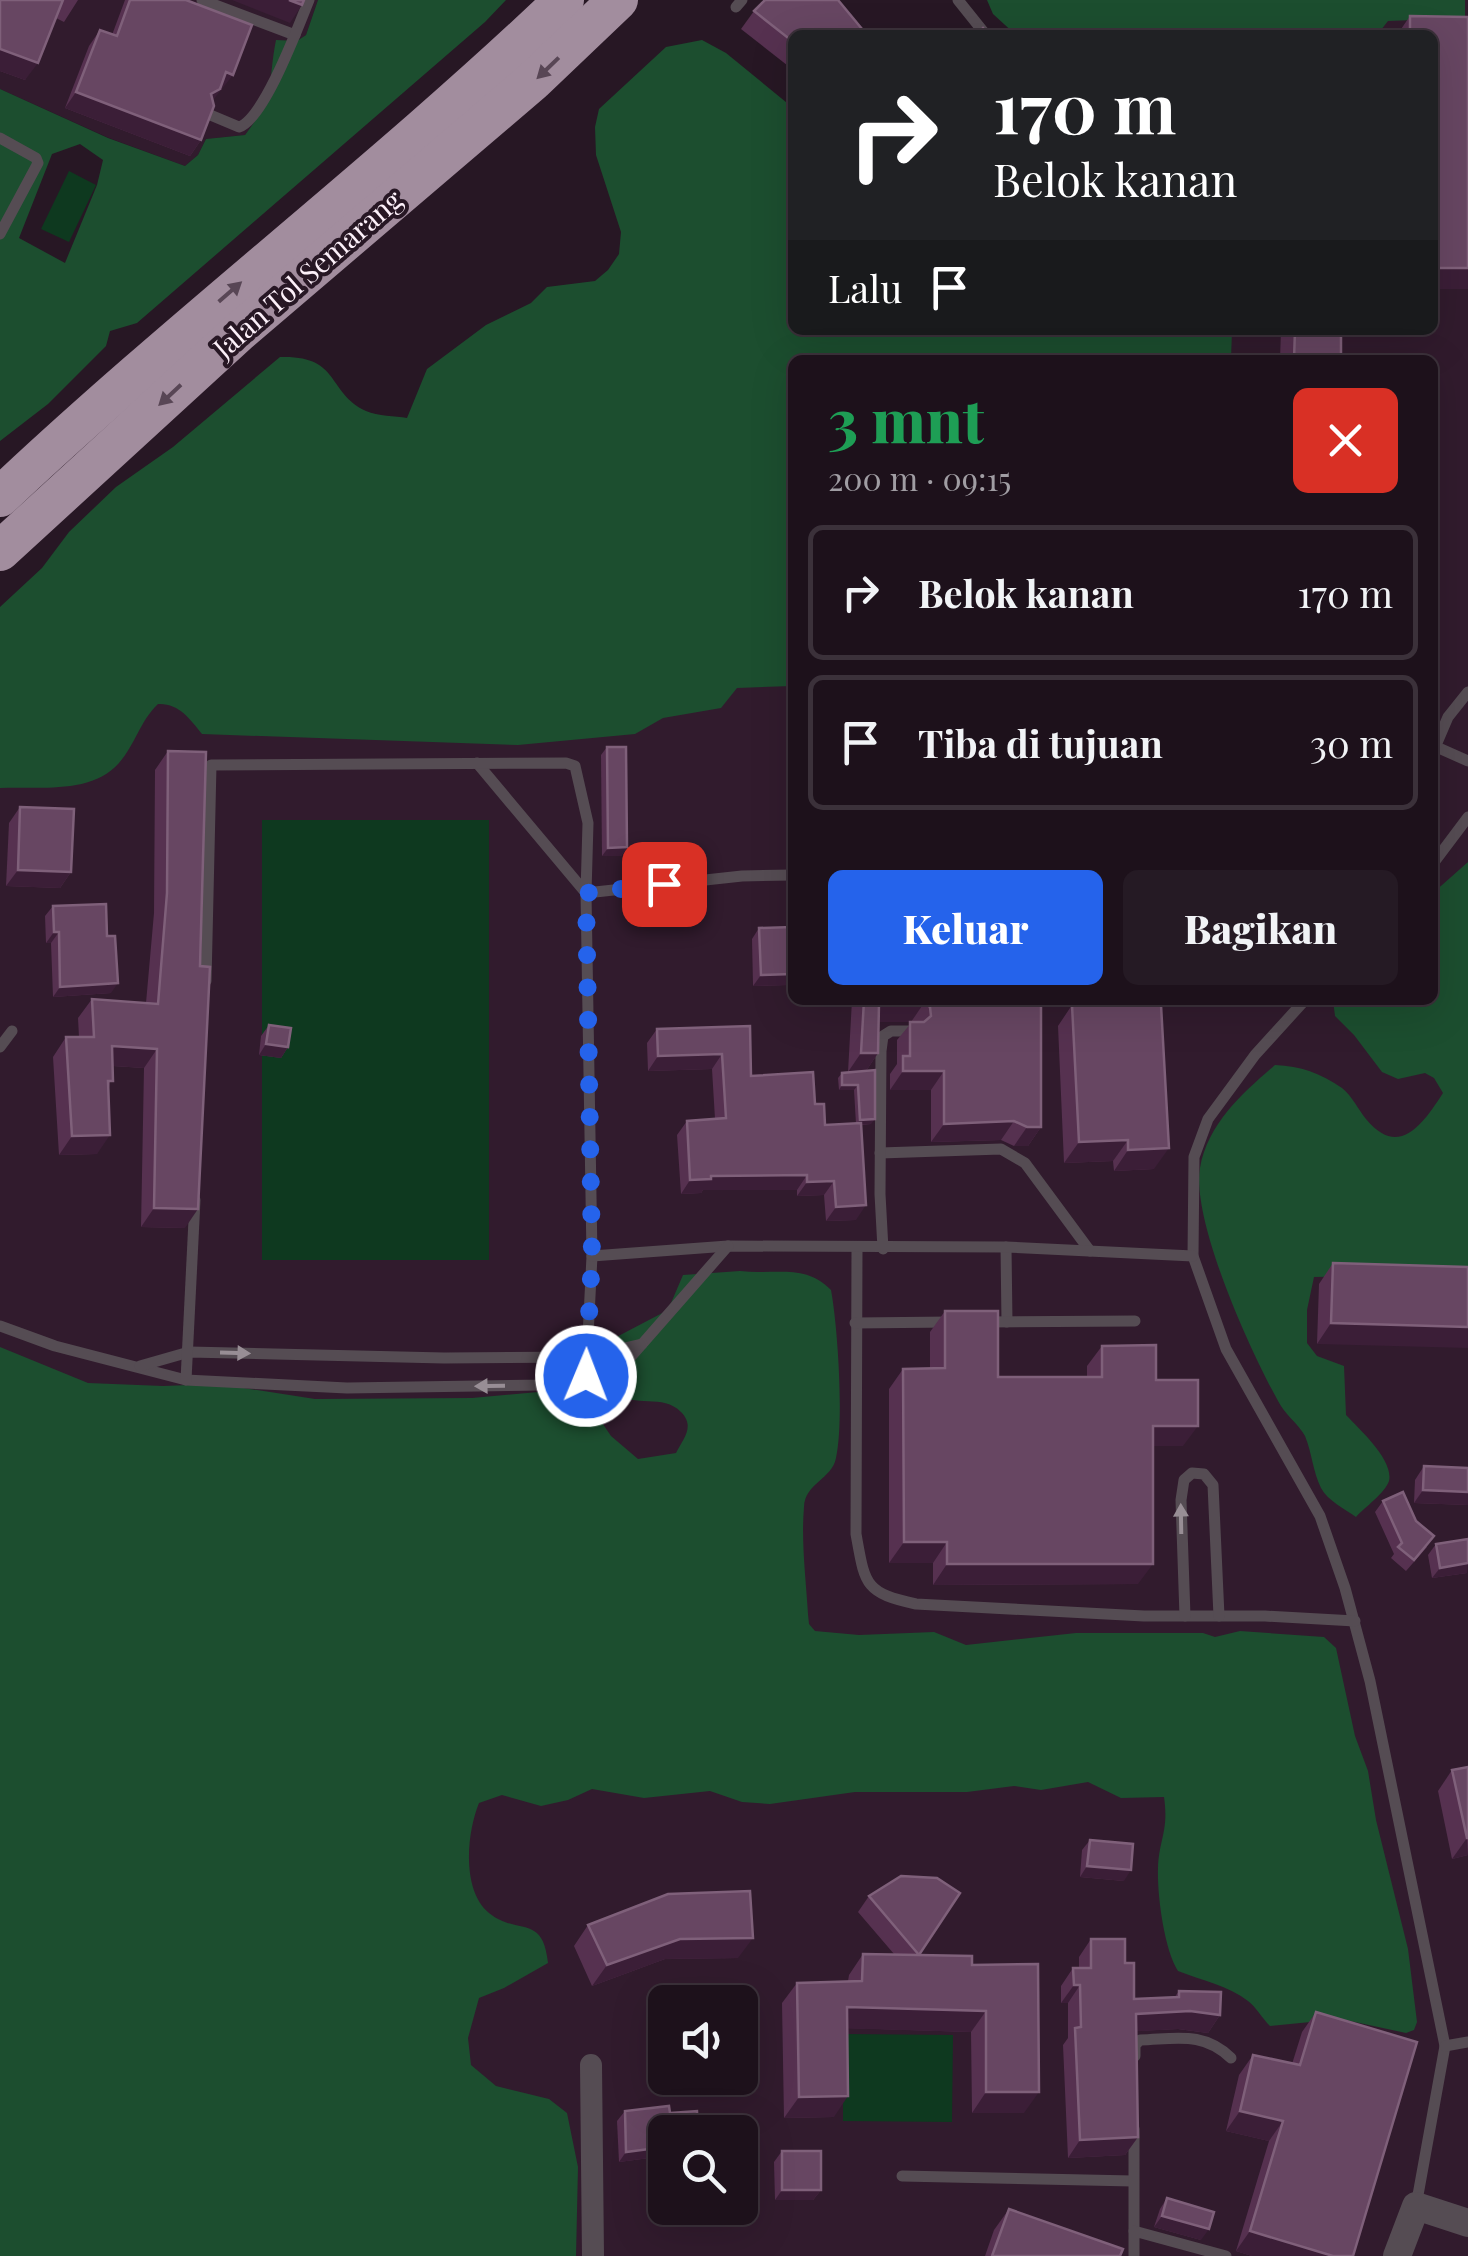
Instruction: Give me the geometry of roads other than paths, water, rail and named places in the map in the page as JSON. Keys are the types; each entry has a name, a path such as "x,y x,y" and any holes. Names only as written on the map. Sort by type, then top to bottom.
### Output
{"highway":[{"name":"Jalan Tol Semarang","path":"0,497 273,254 496,65 564,0"},
{"name":"Jalan Tol Semarang","path":"0,552 239,332 534,82 618,0"}],"street":[{"path":"591,2066 592,2256"},
{"path":"1397,2256 1416,2206 1468,2223"}],"lane":[{"path":"202,0 295,35"},
{"path":"208,114 240,127 249,123 270,89 309,0"},
{"path":"958,0 982,30"},
{"path":"0,138 38,162 0,234"},
{"path":"1438,737 1468,692"},
{"path":"1438,747 1468,761"},
{"path":"476,763 586,893"},
{"path":"205,1000 212,765 575,766 588,822 592,1256 586,1376"},
{"path":"1438,857 1468,817"},
{"path":"586,893 742,876 788,875"},
{"path":"1301,1005 1255,1056 1208,1119 1194,1157 1192,1256 1226,1348 1320,1516 1355,1621 1385,1744 1444,2046 1416,2206"},
{"path":"0,1047 12,1031"},
{"path":"884,1248 880,1153 883,1036 891,1031 910,1031"},
{"path":"880,1153 1002,1149 1025,1163 1090,1251"},
{"path":"186,1380 196,1178"},
{"path":"592,1256 728,1246 1006,1247 1192,1256"},
{"path":"0,1326 56,1346 186,1380 347,1388 542,1386 586,1376 629,1359 728,1246"},
{"path":"1006,1247 1006,1322"},
{"path":"857,1248 856,1534 864,1578 884,1597 916,1604 1355,1621"},
{"path":"855,1323 1135,1321"},
{"path":"140,1366 188,1352 585,1357 644,1344"},
{"path":"1184,1616 1181,1500 1184,1480 1192,1473 1204,1474 1212,1485 1219,1616"},
{"path":"1134,2070 1135,2046 1140,2040 1200,2038 1216,2044 1231,2058"},
{"path":"1444,2046 1468,2042"},
{"path":"1134,2107 1134,2256"},
{"path":"902,2176 1134,2181"},
{"path":"1134,2231 1226,2256"}]}
